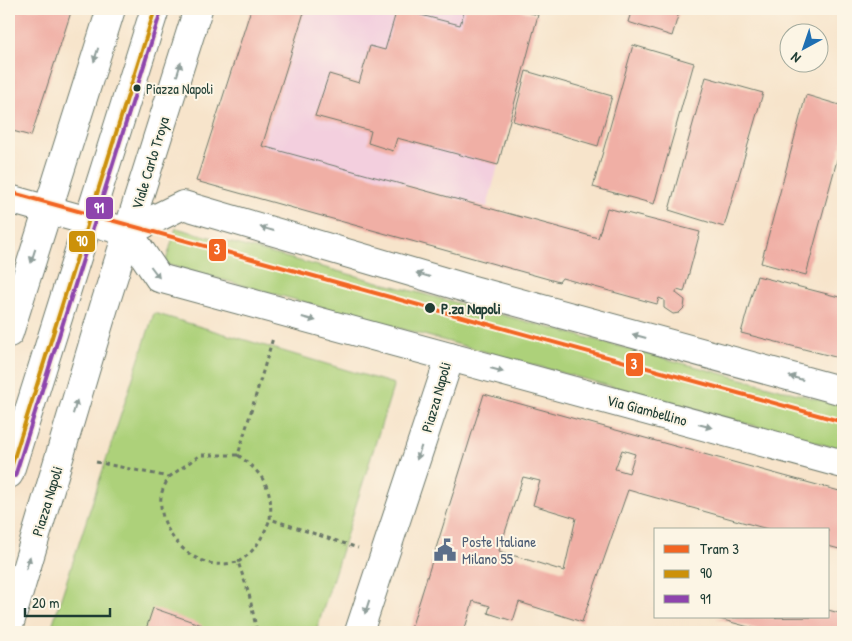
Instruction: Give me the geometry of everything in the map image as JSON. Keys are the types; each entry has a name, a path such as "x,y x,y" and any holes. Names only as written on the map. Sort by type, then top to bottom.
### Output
{"street":[{"path":"9,333 111,9"},
{"path":"9,474 155,9"},
{"name":"Viale Carlo Troya","path":"128,232 198,9"},
{"path":"9,199 128,232 183,205 469,289 843,391"},
{"name":"Piazza Napoli","path":"128,232 159,278 450,357 359,632"},
{"name":"Piazza Napoli","path":"9,626 128,232"},
{"name":"Via Giambellino","path":"450,357 843,464"}],"path":[{"path":"238,455 279,311"},
{"path":"200,455 238,455 252,466 266,483 273,502 270,519 262,540 246,557 238,562 216,564 200,560 177,543 167,529 162,513 161,494 168,478 200,455"},
{"path":"96,462 168,478"},
{"path":"270,519 384,556"},
{"path":"238,562 249,594 257,632"}],"shaded area":[{"path":"305,9 516,9 538,15 487,207 262,146"}],"green space":[{"path":"176,228 843,406 843,450 165,264"},
{"path":"154,313 394,384 316,632 50,632"}],"building":[{"path":"9,9 72,9 31,136 9,130"},
{"path":"251,9 305,9 262,146 598,238 607,208 700,232 684,292 677,290 676,293 685,300 684,308 679,313 673,314 664,308 664,300 659,298 657,304 562,278 559,282 196,181"},
{"path":"397,9 460,25 465,9 516,9 538,15 498,165 397,138 393,151 368,143 371,131 315,116 329,74 359,83 370,46 385,50"},
{"path":"632,9 680,9 672,36 628,22"},
{"path":"633,45 694,63 654,204 593,187"},
{"path":"526,71 612,96 598,146 513,121"},
{"path":"706,77 763,93 724,227 669,210"},
{"path":"806,95 843,106 843,138 806,275 761,263"},
{"path":"757,276 843,298 843,359 741,333"},
{"path":"484,394 843,492 843,550 830,547 830,528 764,528 628,490 582,622 519,602 513,621 488,613 490,606 473,601 464,632 410,632","holes":["622,450 635,454 629,473 615,469","523,477 540,481 533,505 576,518 564,571 499,551"]},
{"path":"153,608 202,625 200,632 145,632"},
{"path":"830,611 843,614 843,632 767,632 716,618 830,618"}],"tram line":[{"name":"3","path":"9,192 843,422"}],"transit line":[{"name":"90","path":"9,474 155,9"},
{"name":"91","path":"15,476 161,11"}],"place":[{"name":"Piazza Napoli","path":"137,88"},
{"name":"P.za Napoli","path":"430,308"},
{"name":"Poste Italiane Milano 55","path":"445,550"}]}
